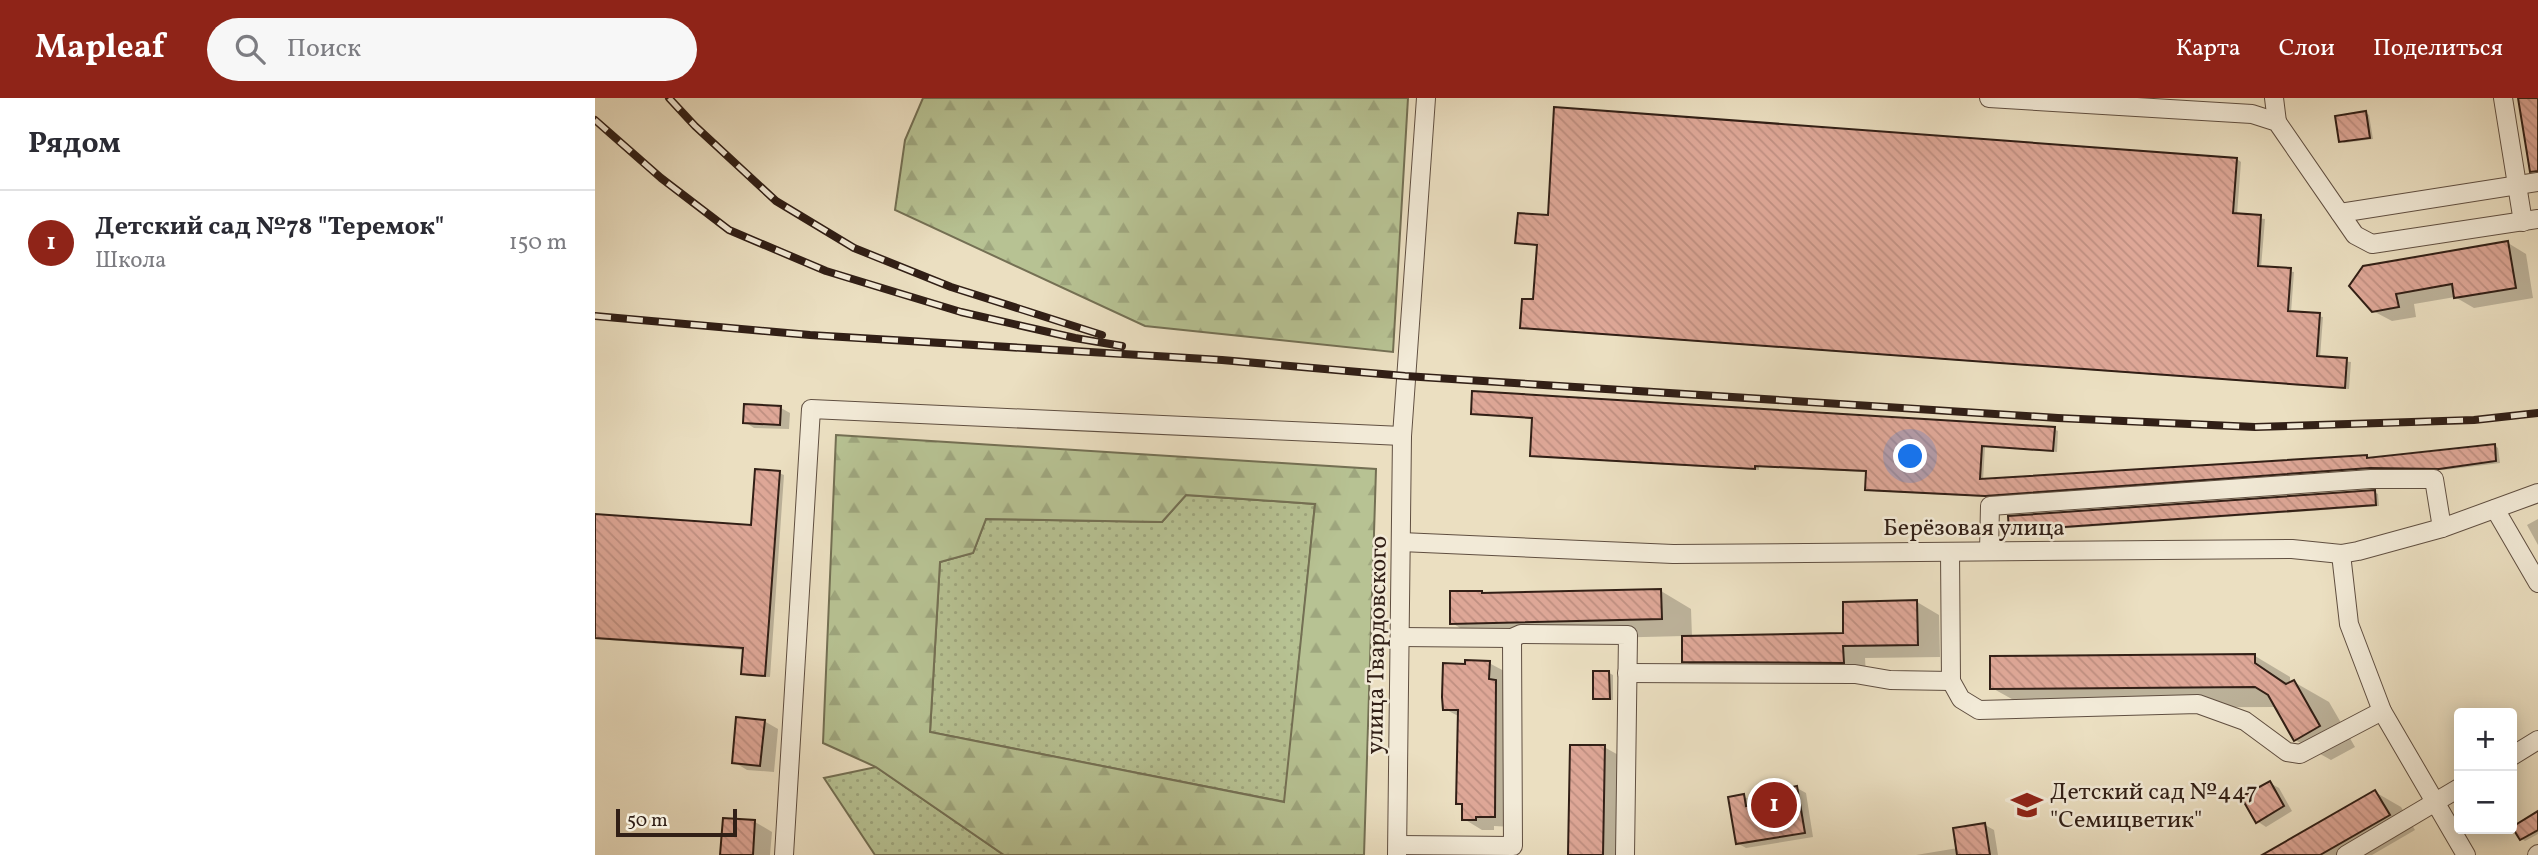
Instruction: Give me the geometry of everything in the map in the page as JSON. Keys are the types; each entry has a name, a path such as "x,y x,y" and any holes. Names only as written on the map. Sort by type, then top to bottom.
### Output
{"street":[{"name":"улица Твардовского","path":"1398,850 1402,436 1426,98"},
{"path":"1989,98 2252,114 2277,122"},
{"path":"2274,98 2277,122 2355,235 2372,244 2531,221 2517,186 2503,98"},
{"path":"2340,213 2538,182"},
{"path":"784,855 811,409 1402,436"},
{"path":"1989,551 1990,506 2371,478 2434,479 2442,528"},
{"name":"Берёзовая улица","path":"1401,542 1673,554 2292,549 2341,554 2442,528 2538,494"},
{"path":"2495,509 2538,583"},
{"path":"1950,552 1951,681 1961,699 1979,710 2198,704 2245,721 2287,752 2300,754 2382,711"},
{"path":"2341,554 2349,624 2382,711 2466,855"},
{"path":"1400,637 1628,635 1625,855"},
{"path":"1398,850 1516,850 1512,638"},
{"path":"1627,673 1855,674 1890,680 1951,681"},
{"path":"2517,753 2538,740"},
{"path":"2346,855 2454,791"}],"green space":[{"path":"923,98 1408,98 1393,352 1145,326 895,210 905,140"},
{"path":"836,435 1376,469 1364,855 1004,855 876,767 823,743","holes":["1186,495 1315,504 1284,802 930,732 940,562 973,553 986,519 1162,522"]},
{"path":"1186,495 1315,504 1285,802 930,732 940,562 973,553 986,519 1162,522"},
{"path":"876,767 1004,855 875,855 824,778"}],"building":[{"path":"2518,98 2538,98 2538,171 2530,172"},
{"path":"1554,107 2237,158 2233,213 2261,215 2258,266 2291,268 2288,311 2320,313 2317,356 2347,358 2345,388 1520,328 1522,299 1533,299 1537,245 1515,243 1518,213 1548,215"},
{"path":"2366,111 2370,138 2339,142 2335,116"},
{"path":"2508,241 2516,288 2454,298 2452,284 2396,294 2399,307 2372,312 2349,286 2363,266"},
{"path":"1472,391 2055,427 2053,451 1982,446 1980,479 2367,455 2367,458 2495,444 2496,461 2439,469 2370,468 1985,496 1865,490 1866,471 1755,466 1755,469 1530,456 1532,418 1471,414"},
{"path":"744,404 781,406 780,425 743,423"},
{"path":"755,469 780,471 765,676 741,674 743,648 595,638 595,514 751,525"},
{"path":"2375,490 2376,505 2009,531 2008,516"},
{"path":"1661,589 1662,619 1450,624 1450,591 1482,593"},
{"path":"1917,600 1918,645 1843,646 1844,663 1682,662 1682,636 1843,633 1843,602"},
{"path":"2255,654 2255,663 2286,684 2294,680 2320,726 2294,741 2268,695 2255,687 1990,689 1990,656"},
{"path":"1465,660 1490,661 1489,679 1496,680 1495,817 1476,817 1476,820 1462,820 1462,804 1456,804 1458,710 1443,710 1442,697 1443,663 1465,664"},
{"path":"1593,671 1609,671 1610,699 1593,699"},
{"path":"736,717 765,720 760,766 732,763"},
{"path":"1570,745 1605,745 1603,855 1568,855"},
{"path":"2270,781 2284,806 2256,823 2241,797"},
{"path":"1797,786 1805,833 1736,844 1728,797 1744,794 1746,806 1785,800 1783,789"},
{"path":"2375,790 2390,815 2320,855 2262,855"},
{"path":"2538,811 2538,830 2520,840 2516,834 2517,824"},
{"path":"723,818 755,820 753,855 720,855"},
{"path":"1985,823 1990,855 1957,855 1953,828"}],"railway":[{"path":"669,98 695,126 776,201 854,248 951,287 1102,335"},
{"path":"595,120 661,178 729,230 826,271 961,312 1122,346"},
{"path":"595,316 810,335 1222,360 1405,376 2058,418 2255,427 2474,420 2538,413"}],"place":[{"name":"Детский сад №78 \"Теремок\"","path":"1774,805"},
{"name":"Детский сад №447 \"Семицветик\"","path":"2027,805"}]}
